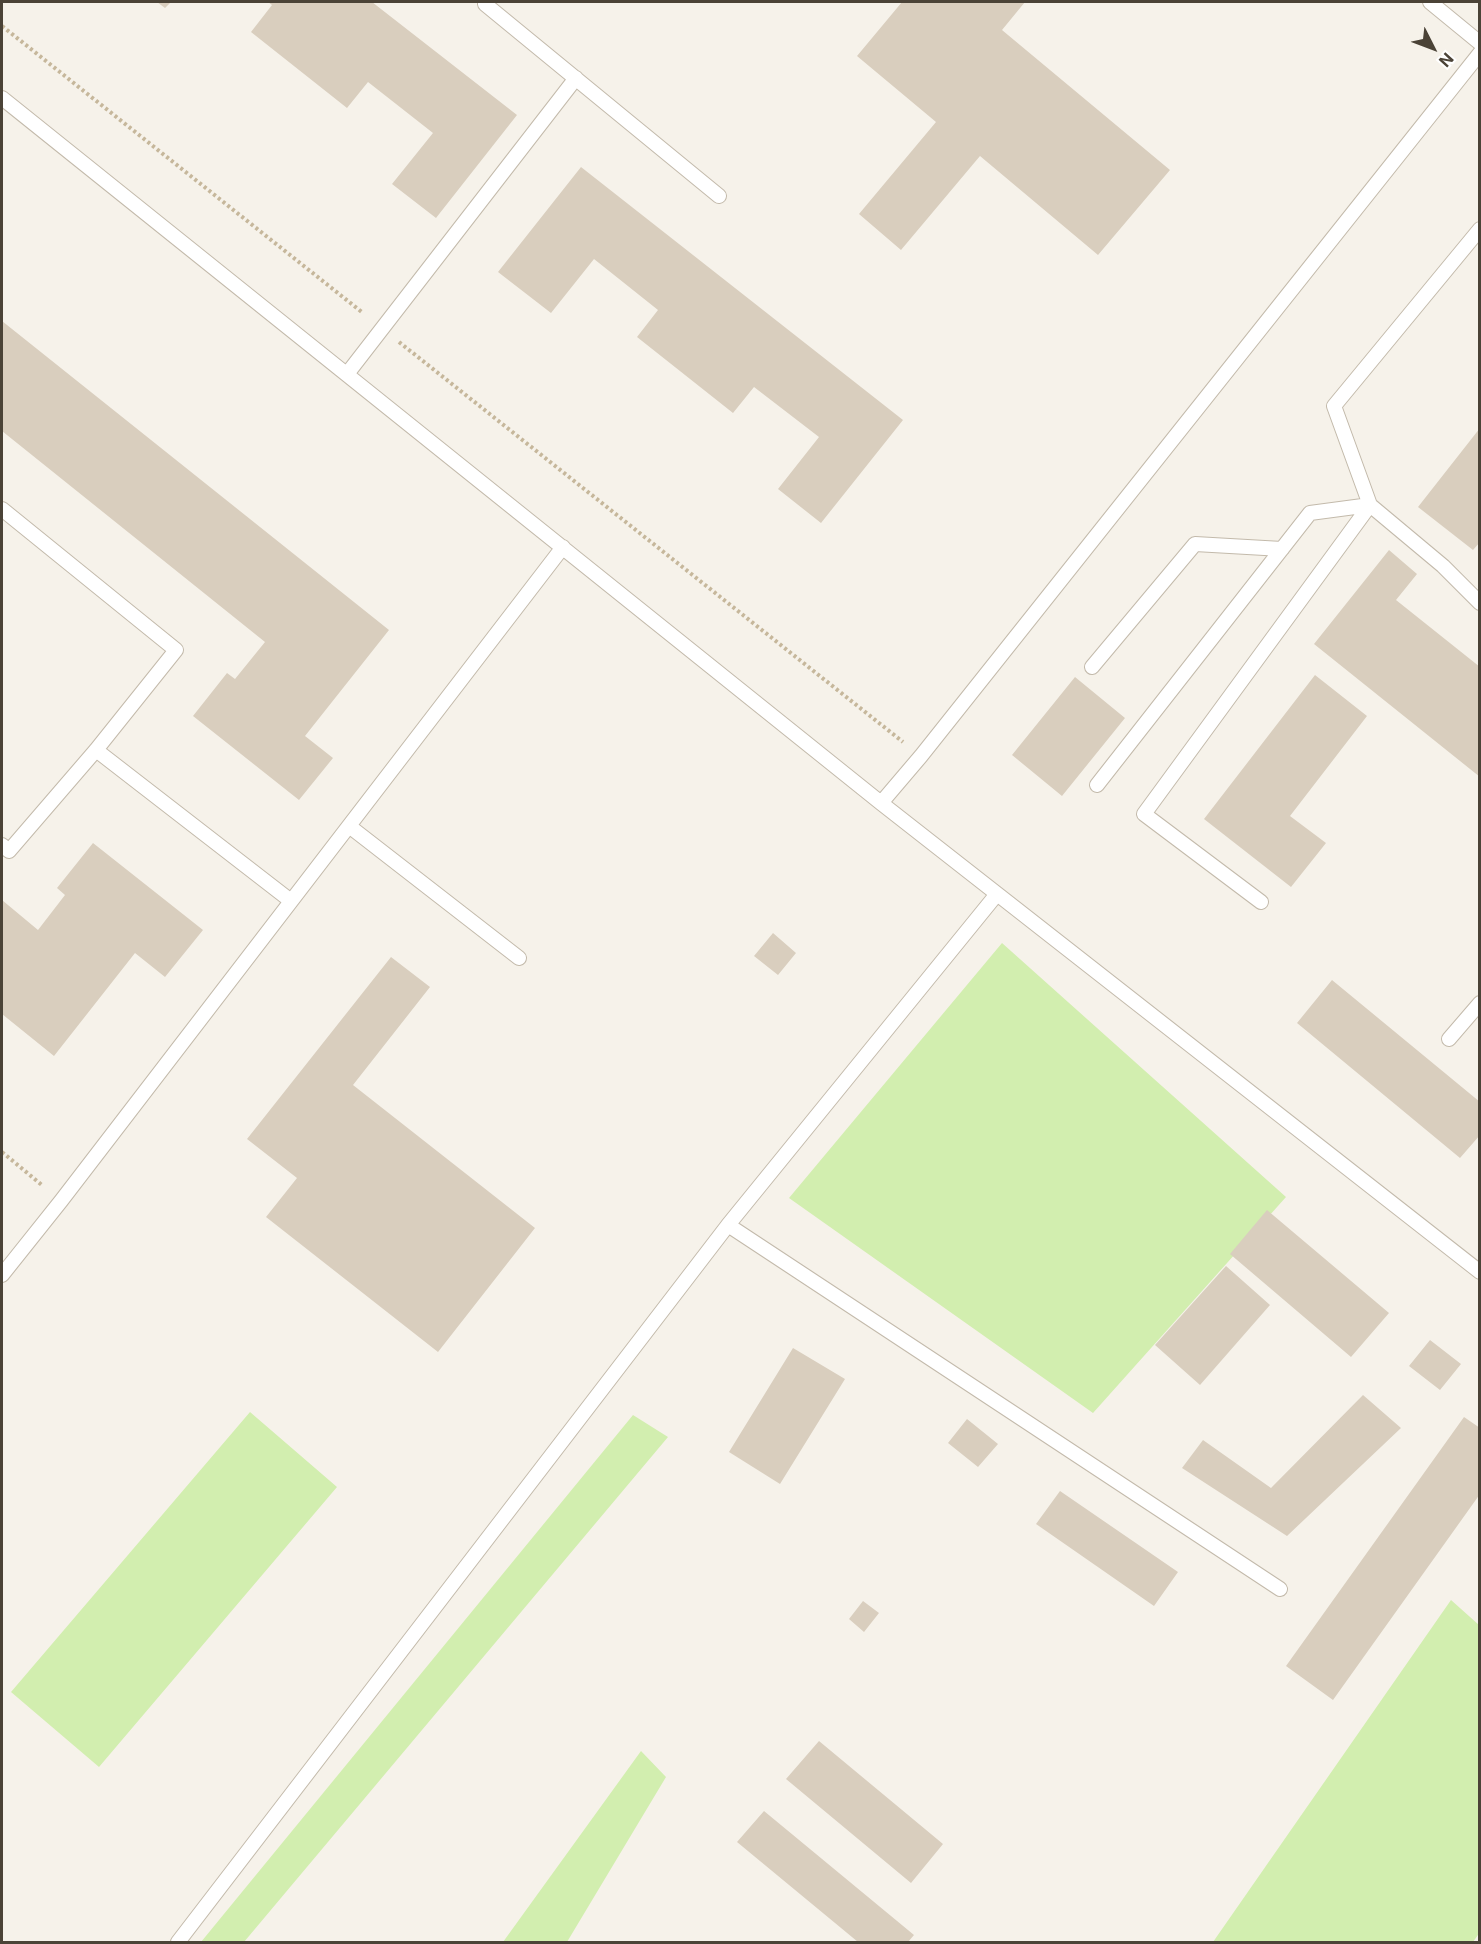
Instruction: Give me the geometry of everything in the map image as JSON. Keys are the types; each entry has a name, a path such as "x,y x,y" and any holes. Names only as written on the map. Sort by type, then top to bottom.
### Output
{"lane":[{"path":"1430,2 1479,43"},
{"path":"485,4 719,196"},
{"path":"881,804 1479,52"},
{"path":"346,374 576,78"},
{"path":"2,99 881,804 1479,1272"},
{"path":"1479,229 1334,406 1370,505 1443,566 1479,603"},
{"path":"1097,785 1310,513 1370,505"},
{"path":"1261,902 1144,814 1370,505"},
{"path":"2,509 176,650 96,750 9,851 2,845"},
{"path":"1092,667 1195,544 1282,549"},
{"path":"2,1275 563,547"},
{"path":"96,750 291,901"},
{"path":"349,826 519,958"},
{"path":"178,1942 728,1225 997,894"},
{"path":"1449,1039 1479,1003"},
{"path":"728,1225 1280,1589"}],"path":[{"path":"2,27 921,756"},
{"path":"2,1152 61,1201"}],"green space":[{"path":"1002,943 1286,1197 1093,1413 789,1198"},
{"path":"250,1412 337,1487 99,1767 11,1692"},
{"path":"633,1415 668,1437 244,1942 201,1942"},
{"path":"1451,1600 1479,1625 1480,1932 1473,1942 1213,1942"},
{"path":"641,1751 666,1777 567,1942 503,1942"}],"building":[{"path":"157,2 171,2 165,8"},
{"path":"268,2 372,2 517,115 436,218 392,184 433,133 368,82 347,108 251,32 272,5"},
{"path":"902,2 1025,2 1002,30 1170,170 1098,255 980,156 901,250 859,214 936,122 857,56"},
{"path":"581,167 903,420 821,523 778,489 819,437 754,387 733,413 637,337 658,310 594,259 551,313 498,272"},
{"path":"2,321 389,630 305,736 333,758 299,800 193,716 227,673 235,679 265,642 2,431"},
{"path":"1480,428 1480,542 1473,550 1418,507"},
{"path":"1389,550 1417,574 1396,600 1480,667 1480,777 1314,644"},
{"path":"1315,675 1367,716 1290,816 1326,843 1291,887 1204,819"},
{"path":"1075,677 1125,718 1062,796 1012,755"},
{"path":"93,843 203,930 165,977 135,953 54,1056 2,1014 2,900 38,930 65,895 57,888"},
{"path":"773,933 796,953 778,975 754,956"},
{"path":"391,957 430,987 353,1085 535,1228 438,1352 266,1217 297,1178 247,1139"},
{"path":"1332,980 1480,1102 1480,1135 1460,1158 1297,1023"},
{"path":"1267,1210 1389,1313 1351,1357 1230,1254"},
{"path":"1226,1266 1270,1305 1200,1385 1155,1345"},
{"path":"1430,1340 1461,1364 1440,1390 1409,1366"},
{"path":"793,1348 845,1379 780,1484 729,1452"},
{"path":"1363,1395 1401,1428 1287,1536 1182,1468 1203,1440 1271,1488"},
{"path":"1464,1417 1480,1428 1480,1494 1333,1700 1286,1666"},
{"path":"967,1419 998,1444 978,1467 948,1443"},
{"path":"1060,1491 1178,1572 1154,1606 1036,1524"},
{"path":"863,1601 879,1613 864,1632 849,1619"},
{"path":"819,1741 943,1844 911,1883 786,1779"},
{"path":"764,1811 914,1935 908,1942 858,1942 737,1842"}]}
